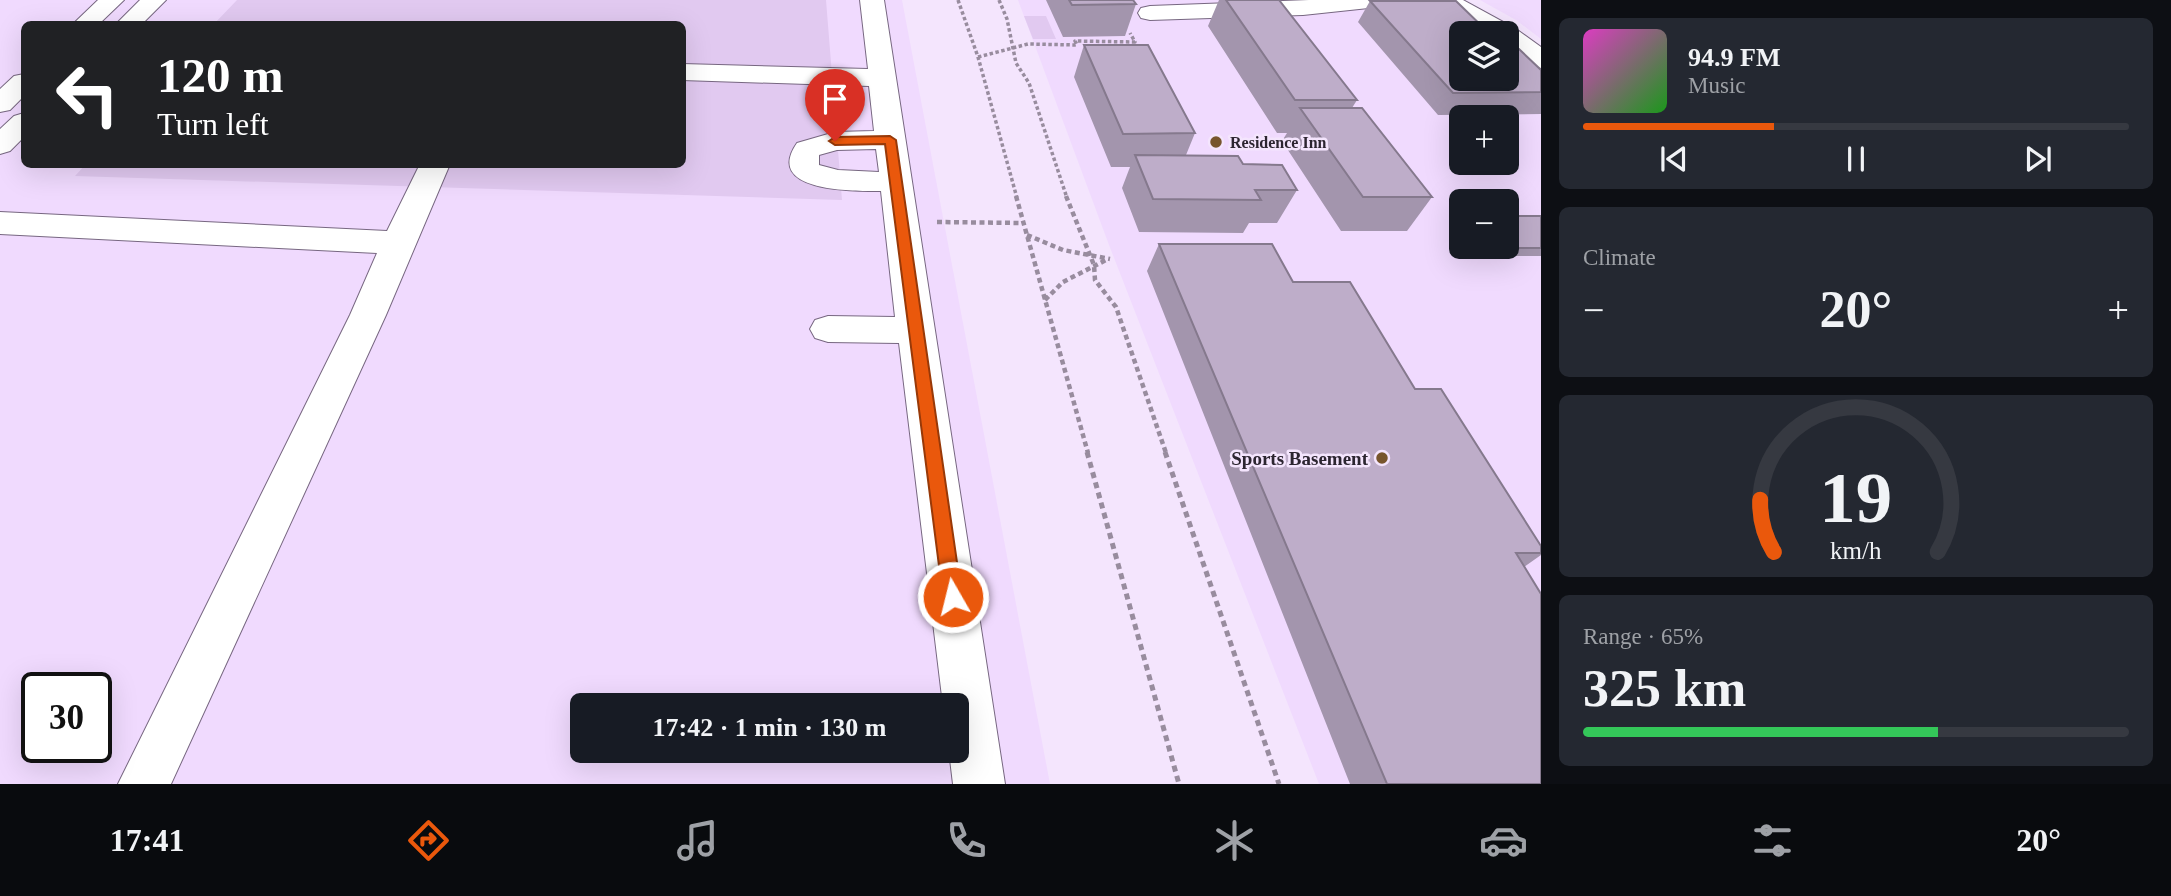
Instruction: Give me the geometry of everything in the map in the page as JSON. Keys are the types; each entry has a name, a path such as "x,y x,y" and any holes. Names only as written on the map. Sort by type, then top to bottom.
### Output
{"street":[{"path":"88,21 112,0"},
{"path":"131,21 154,0"},
{"path":"872,0 979,784"},
{"path":"1150,13 1378,0"},
{"path":"1445,0 1483,21"},
{"path":"1519,44 1541,60"},
{"path":"686,72 882,78"},
{"path":"0,104 21,85"},
{"path":"0,145 21,125"},
{"path":"890,140 820,143 807,149 803,158 805,170 831,180 896,181"},
{"path":"144,784 368,315 433,168"},
{"path":"0,223 398,243"},
{"path":"828,329 915,330"}],"path":[{"path":"958,0 978,57 1179,784"},
{"path":"999,0 1014,47 1016,63 1029,83 1076,225 1094,265 1095,281 1116,307 1279,784"},
{"path":"978,57 1014,47 1077,45 1075,41 1135,42 1128,30"},
{"path":"901,221 1024,223"},
{"path":"1027,234 1063,250 1110,259 1063,282 1045,300"}],"shaded area":[{"path":"0,0 902,0 1050,784 0,784"},
{"path":"237,0 826,0 842,200 75,176 82,168 686,168 686,21 217,21"},
{"path":"1018,0 1421,0 1458,21 1449,21 1449,91 1519,91 1519,82 1541,88 1541,784 1319,784 1109,245"},
{"path":"1480,0 1541,0 1541,39 1516,20"},
{"path":"1024,16 1046,16 1056,39 1033,39"}],"building":[{"path":"1069,0 1133,0 1136,4 1072,5"},
{"path":"1226,0 1279,0 1357,100 1295,100"},
{"path":"1370,1 1456,1 1477,21 1449,21 1449,89"},
{"path":"1084,45 1148,45 1195,133 1123,134"},
{"path":"1519,49 1541,70 1541,92 1451,91 1519,91"},
{"path":"1300,108 1362,108 1432,197 1363,197"},
{"path":"1135,155 1238,156 1243,164 1282,165 1297,190 1255,190 1261,200 1153,199"},
{"path":"1519,216 1541,216 1541,248 1519,248"},
{"path":"1159,244 1272,244 1293,282 1350,282 1415,389 1441,389 1541,546 1541,553 1516,553 1541,594 1541,784 1387,784"}],"place":[{"name":"Residence Inn","path":"1216,142"},
{"name":"Sports Basement","path":"1382,458"}],"route":[{"path":"835,141 890,140 953,597"}]}
